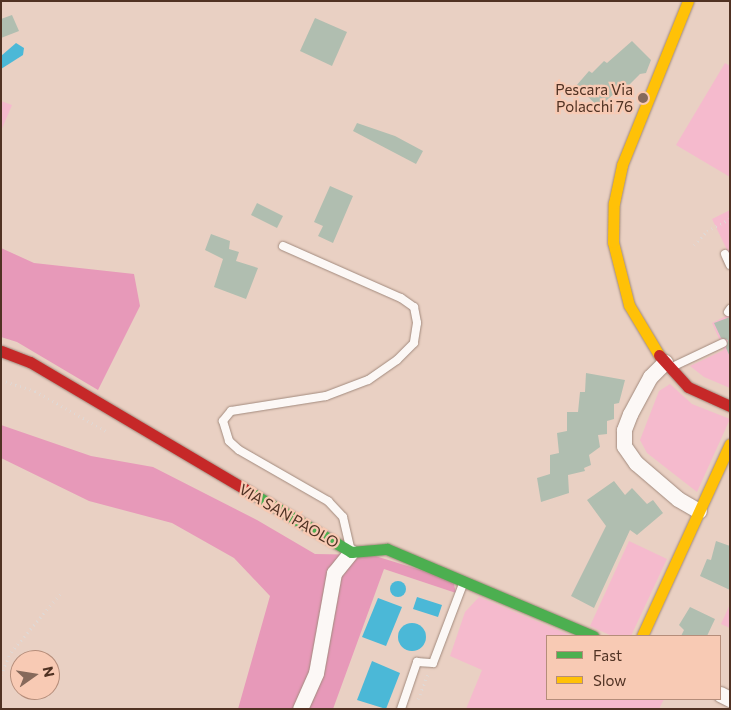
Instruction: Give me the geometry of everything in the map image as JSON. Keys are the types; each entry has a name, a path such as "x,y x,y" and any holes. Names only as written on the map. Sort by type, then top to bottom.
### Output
{"street":[{"path":"688,1 622,165 614,203 613,242 629,305 667,365 688,386 730,406"},
{"name":"VIA SAN PAOLO","path":"1,351 30,362 351,552 387,548 591,635"},
{"path":"667,365 650,377 630,414 624,430 624,446 636,464 678,499 699,511"},
{"path":"642,635 730,444"},
{"path":"300,709 316,673 334,573 351,552"}],"lane":[{"path":"283,246 401,298 414,307 417,323 414,342 397,360 368,380 326,396 231,411 222,420 229,441 239,450 328,501 343,517 351,552"},
{"path":"725,254 730,265"},
{"path":"667,365 723,343"},
{"path":"401,709 416,662 433,663 465,580"},
{"path":"727,709 730,703"}],"path":[{"path":"694,245 707,231 730,219"},
{"path":"1,675 11,652 61,592"},
{"path":"414,709 433,663"}],"shaded area":[{"path":"725,63 730,66 730,177 676,145"},
{"path":"1,101 12,105 1,131"},
{"path":"730,210 730,256 712,219"},
{"path":"1,248 34,263 134,274 140,306 98,390 17,342 1,337"},
{"path":"730,314 730,388 704,377 690,366 724,350 712,323"},
{"path":"670,384 692,404 730,419 697,492 647,453 640,440 659,391"},
{"path":"1,425 91,456 153,467 257,520 315,554 372,555 453,580 456,593 384,569 333,709 238,709 270,596 234,558 172,523 89,501 1,458"},
{"path":"629,541 667,559 631,635 610,635 590,626"},
{"path":"479,597 570,635 546,635 546,700 664,700 659,709 466,709 482,670 450,656 465,612"},
{"path":"730,604 730,628 721,624"}],"water":[{"path":"16,43 24,48 23,55 1,69 1,56"},
{"path":"395,581 401,581 406,586 404,595 395,597 390,592 390,586"},
{"path":"417,597 442,605 438,617 413,609"},
{"path":"378,598 402,607 386,646 362,637"},
{"path":"412,623 422,627 426,637 422,647 412,651 402,647 398,637 402,627"},
{"path":"372,661 400,673 386,709 357,700"}],"building":[{"path":"12,15 19,31 1,38 1,19"},
{"path":"315,18 347,32 332,66 300,51"},
{"path":"632,41 651,60 646,73 640,74 629,85 625,84 599,107 576,86 589,71 592,73 604,61 607,63"},
{"path":"357,123 395,136 423,151 416,164 353,131"},
{"path":"330,186 353,196 333,243 318,236 323,226 314,222"},
{"path":"257,203 283,216 277,228 251,215"},
{"path":"211,234 230,241 229,249 239,252 236,261 258,268 246,299 214,287 223,259 205,250"},
{"path":"730,317 730,357 726,348 728,340 721,338 714,323"},
{"path":"586,373 625,380 619,403 614,404 614,419 607,421 607,434 598,435 600,447 589,455 591,465 584,468 585,471 568,475 569,493 541,502 537,478 550,474 550,455 559,453 557,433 567,431 567,412 578,412 580,392 585,392"},
{"path":"614,481 625,495 632,488 647,504 653,500 663,513 637,535 630,530 594,608 571,596 606,526 587,500"},
{"path":"716,541 730,546 730,590 700,576 707,559 711,560"},
{"path":"690,607 715,619 707,635 682,635 684,630 679,625"}],"traffic: fast":[{"path":"248,491 351,552 387,549 591,635"}],"traffic: slow":[{"path":"659,355 629,305 613,242 614,203 622,165 688,1"},
{"path":"642,635 730,444"}],"traffic: jam":[{"path":"1,351 30,362 248,491"},
{"path":"659,355 688,387 730,406"}],"place":[{"name":"Pescara Via Polacchi 76","path":"643,98"}]}
